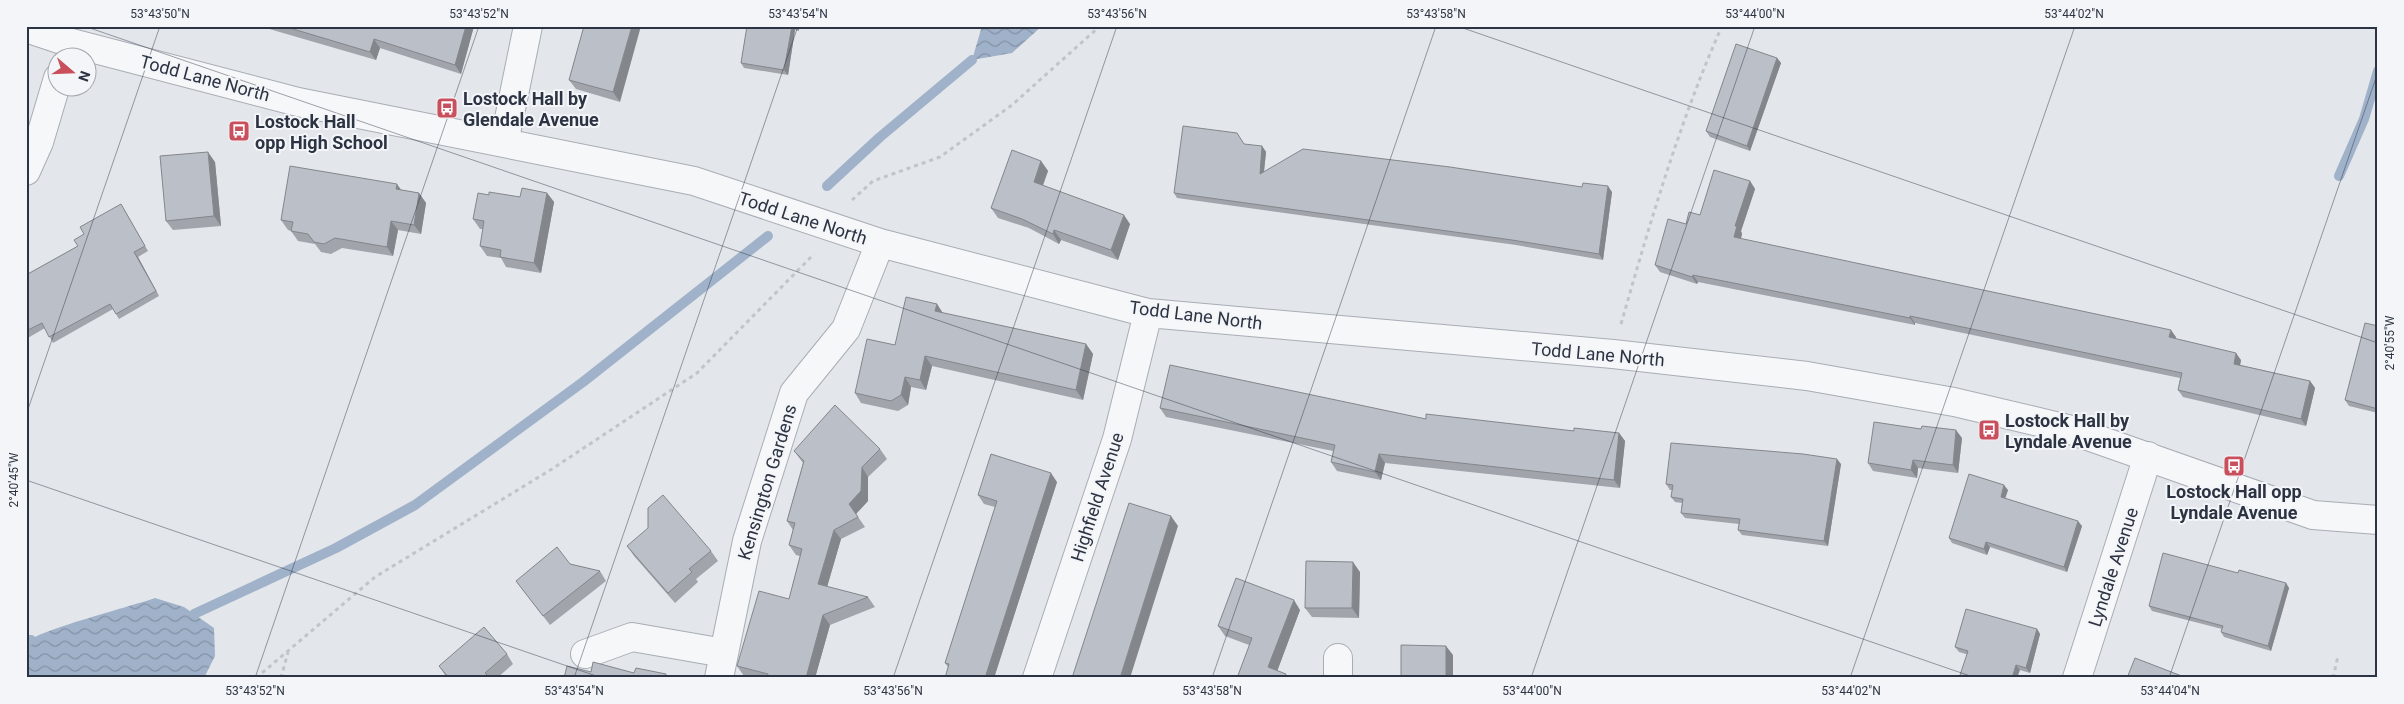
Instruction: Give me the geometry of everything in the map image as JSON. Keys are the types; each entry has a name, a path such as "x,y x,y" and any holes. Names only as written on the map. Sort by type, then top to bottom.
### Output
{"street":[{"path":"504,143 528,26"},
{"name":"Todd Lane North","path":"36,29 63,48"},
{"name":"Todd Lane North","path":"98,57 298,102 694,181 880,243 1148,313 1612,354 1807,376 1954,402 2068,429 2313,515 2378,520"},
{"path":"26,172 39,142 52,98"},
{"name":"Kensington Gardens","path":"585,654 632,637 721,666 747,541 794,393 846,329 880,243"},
{"name":"Highfield Avenue","path":"1037,678 1117,439 1148,313"},
{"name":"Lyndale Avenue","path":"2077,678 2148,456"}],"path":[{"path":"256,678 375,577 552,468 697,372 838,230 851,201 873,182 940,157 1012,106 1100,26"},
{"path":"1612,354 1660,190 1689,107 1722,26"},
{"path":"281,678 289,651"},
{"path":"2332,678 2338,656"}],"water":[{"path":"982,26 1042,26 1012,53 972,60"},
{"path":"155,598 184,607 214,628 215,656 204,678 26,678 26,653 31,640 51,630"}],"building":[{"path":"283,26 466,26 455,65 374,39 370,52"},
{"path":"584,26 632,26 613,92 569,80"},
{"path":"747,26 792,26 784,70 741,63"},
{"path":"1736,44 1777,58 1747,146 1706,131"},
{"path":"1183,126 1237,133 1244,144 1262,146 1260,174 1303,149 1450,167 1582,187 1583,183 1608,186 1599,254 1174,193"},
{"path":"1012,150 1041,161 1034,182 1124,215 1111,250 1054,230 1053,234 1022,219 991,208"},
{"path":"208,152 214,216 166,221 160,156"},
{"path":"290,166 397,184 396,189 419,193 414,225 391,221 387,247 335,238 324,244 314,242 308,234 291,231 293,222 281,220"},
{"path":"1714,170 1750,181 1735,226 1737,226 1734,237 2171,330 2169,337 2236,353 2234,364 2310,381 2301,419 2178,390 2182,373 1910,316 1910,318 1693,275 1692,277 1655,265 1668,219 1686,224 1689,212 1700,215"},
{"path":"522,188 547,193 534,263 500,257 501,250 480,246 484,221 473,219 478,193 489,195 489,192 520,197"},
{"path":"121,204 145,246 134,252 156,291 116,314 110,304 49,337 42,323 26,331 26,275 78,246 74,240 84,234 80,227"},
{"path":"906,297 937,304 935,311 1086,344 1076,390 925,356 920,380 905,377 901,395 891,401 855,393 867,339 895,345"},
{"path":"2365,323 2378,326 2378,409 2345,400"},
{"path":"1170,365 1426,419 1426,414 1574,431 1574,428 1619,433 1614,480 1379,454 1375,472 1331,462 1335,445 1160,408"},
{"path":"835,405 880,449 862,467 861,491 849,504 858,517 834,530 818,584 868,597 823,615 806,678 767,678 768,674 737,666 759,591 789,599 802,549 789,545 795,523 787,521 804,461 794,451"},
{"path":"1874,422 1921,429 1922,426 1956,430 1953,465 1913,460 1911,470 1868,463"},
{"path":"1671,443 1803,454 1837,459 1824,541 1738,530 1740,519 1681,513 1683,499 1671,497 1673,485 1666,484"},
{"path":"991,454 1051,473 985,678 945,678 949,664 945,663 997,501 978,495"},
{"path":"1969,474 2004,485 2001,497 2078,521 2064,567 1986,542 1984,549 1949,538"},
{"path":"663,495 711,551 689,569 692,572 668,593 627,546 648,528 648,508"},
{"path":"1129,503 1171,516 1120,678 1072,678"},
{"path":"557,547 570,564 600,571 543,616 516,581"},
{"path":"2163,553 2238,573 2239,570 2286,583 2268,646 2221,632 2223,626 2149,606"},
{"path":"1306,561 1353,562 1352,608 1305,608"},
{"path":"1236,578 1294,600 1268,667 1286,674 1285,678 1237,678 1252,638 1218,626"},
{"path":"1966,609 2037,629 2026,668 2016,665 2012,678 1959,678 1968,651 1955,647"},
{"path":"484,627 507,654 485,673 490,678 449,678 439,666"},
{"path":"1401,645 1446,646 1446,678 1401,678"},
{"path":"2135,658 2187,678 2127,678"},
{"path":"593,662 634,673 636,668 666,674 665,678 564,678 567,666 591,672"}],"waterway":[{"path":"827,186 880,137 972,60"},
{"path":"2339,176 2364,119 2378,71"},
{"path":"194,614 336,548 415,505 583,382 768,236"},
{"path":"26,640 31,640"}],"place":[{"name":"Lostock Hall by Glendale Avenue","path":"447,108"},
{"name":"Lostock Hall opp High School","path":"239,131"},
{"name":"Lostock Hall by Lyndale Avenue","path":"1989,430"},
{"name":"Lostock Hall opp Lyndale Avenue","path":"2234,466"}]}
